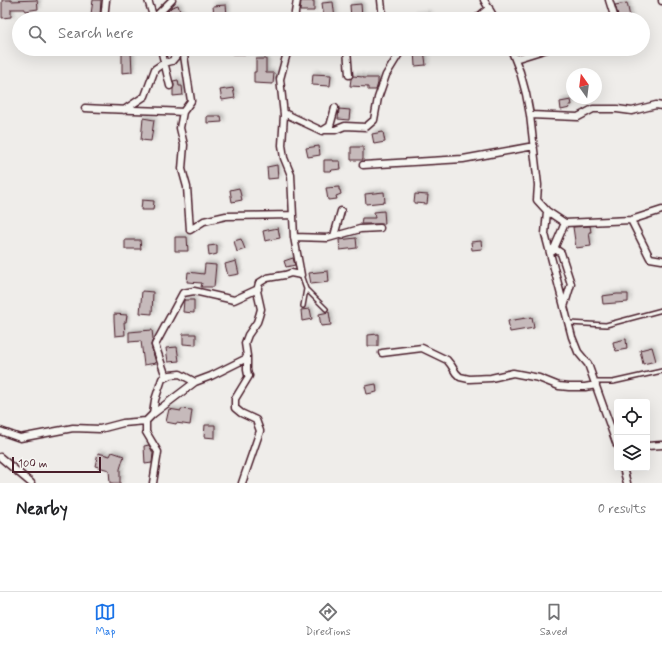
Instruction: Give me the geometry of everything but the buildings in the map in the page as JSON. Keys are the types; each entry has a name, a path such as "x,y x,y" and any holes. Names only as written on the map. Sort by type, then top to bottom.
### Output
{"street":[{"path":"105,12 106,0"},
{"path":"148,0 152,12"},
{"path":"160,12 172,0"},
{"path":"295,12 298,0"},
{"path":"381,0 382,12"},
{"path":"484,0 491,12"},
{"path":"609,0 613,12"},
{"path":"484,12 489,8"},
{"path":"162,56 170,86"},
{"path":"124,110 145,96 155,69 164,63 172,61 176,56"},
{"path":"183,56 191,101 183,112 180,128 184,145 182,169 187,187 190,230 204,221 226,216 292,215"},
{"path":"242,483 260,431 256,420 241,413 235,408 235,399 249,376 247,370 245,343 246,338 257,322 260,308 258,289 259,283 267,278 291,273 301,276 294,237 291,175 284,158 282,145 284,113 280,79 286,56"},
{"path":"348,56 349,75"},
{"path":"284,113 322,131 334,130 345,126 366,127 374,120 378,98 386,76 398,56"},
{"path":"514,56 526,94 530,115 538,185 537,200 546,211 565,223 631,220 662,210"},
{"path":"515,59 525,56"},
{"path":"530,115 578,117 593,109 617,109 632,112 656,105 662,106"},
{"path":"85,108 183,112"},
{"path":"324,130 330,126 335,108"},
{"path":"363,165 463,159 534,146"},
{"path":"334,236 341,211"},
{"path":"546,211 545,234 572,338 578,352 588,364 614,437"},
{"path":"631,220 650,258 662,260"},
{"path":"551,257 565,223"},
{"path":"294,237 328,238 360,229 380,228"},
{"path":"554,248 561,253 571,284 564,308"},
{"path":"166,377 155,345 183,293 194,291 234,300 258,289"},
{"path":"382,354 422,348 447,360 460,377 469,379 491,378 513,372 564,386 585,387 595,383"},
{"path":"153,483 158,452 146,432 146,422 153,414 195,382 211,376 247,358"},
{"path":"153,414 155,400 162,379 180,374 195,382"},
{"path":"0,431 20,438 73,428 100,429 123,423 146,422"},
{"path":"650,446 662,445"},
{"path":"0,457 31,483"},
{"path":"624,471 628,483"}],"lane":[{"path":"301,276 306,289 326,309"},
{"path":"303,306 306,289"},
{"path":"568,323 606,325 662,310"},
{"path":"595,383 613,382 662,371"}]}
